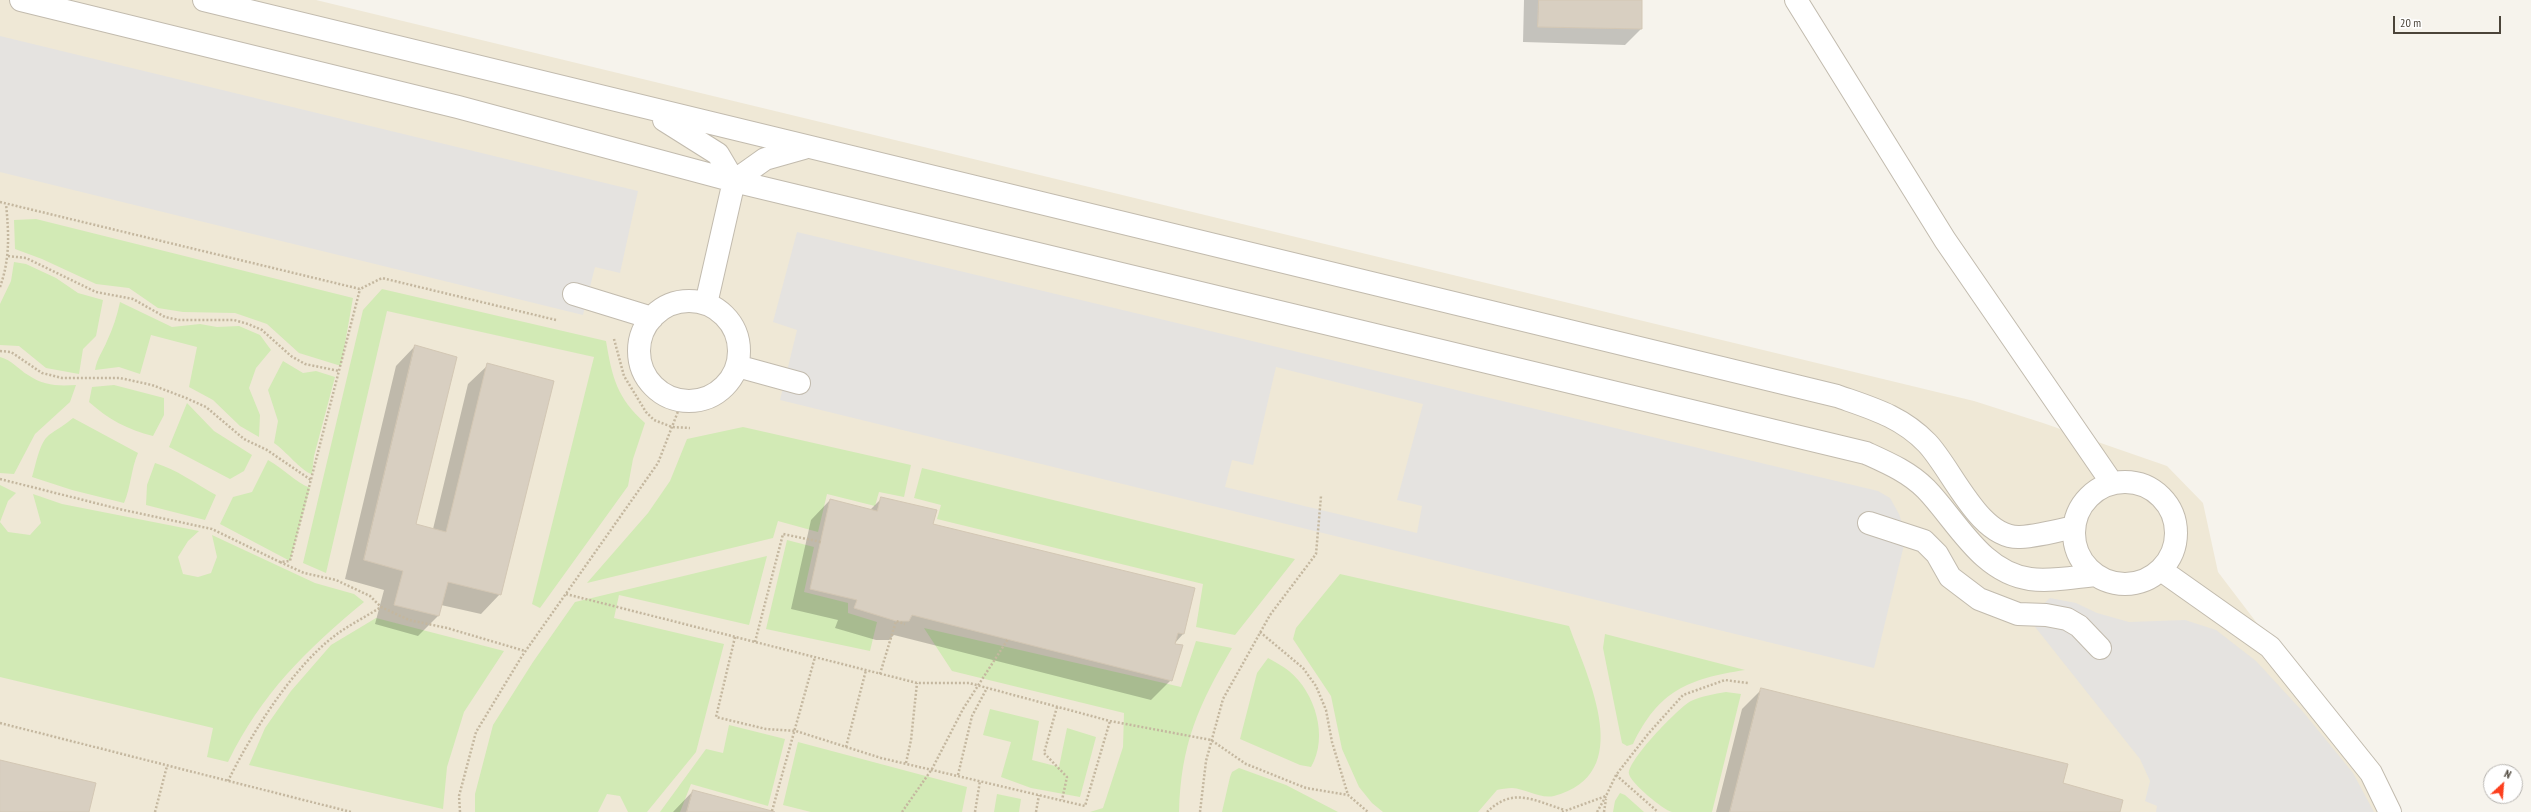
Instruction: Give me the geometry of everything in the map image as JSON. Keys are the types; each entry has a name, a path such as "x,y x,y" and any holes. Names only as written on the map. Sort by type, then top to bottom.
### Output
{"street":[{"path":"21,0 458,107 734,181 1866,453 1902,469 1926,489 1981,555 2006,571 2029,579 2057,580 2096,575"},
{"path":"204,0 807,148 1837,396 1896,417 1927,443 1977,513 1995,531 2019,537 2074,527"},
{"path":"1796,0 1945,240 2112,483"},
{"path":"640,107 693,136 718,154 734,181"},
{"path":"706,304 734,181 765,159 807,148"},
{"path":"574,294 652,318"},
{"path":"692,301 706,304 720,312 730,322 737,336 739,351 737,366 731,379 722,389 710,397 697,401 682,401 668,396 655,388 645,375 640,361 639,345 643,330 652,318 663,308 677,302 692,301"},
{"path":"737,366 799,383"},
{"path":"2129,482 2145,485 2160,494 2170,508 2176,523 2177,540 2171,556 2161,570 2147,580 2130,584 2112,582 2096,575 2083,562 2075,545 2074,527 2078,512 2086,499 2098,489 2112,483 2129,482"},
{"path":"1868,523 1924,541 1937,554 1950,577 1979,599 2018,614 2046,615 2067,619 2079,626 2100,648"},
{"path":"2161,570 2270,647 2370,773 2390,812"}],"path":[{"path":"0,202 360,289 382,278 560,321"},
{"path":"0,287 10,244 6,204"},
{"path":"8,256 26,258 96,292 133,299 164,317 179,320 234,320 248,324 262,330 291,356 305,364 339,371"},
{"path":"280,562 290,561 360,289"},
{"path":"609,337 615,340 624,376 646,412 654,420 672,427 690,428"},
{"path":"0,351 11,352 42,373 62,378 120,378 152,385 186,398 206,407 244,439 267,450 311,480"},
{"path":"460,812 459,796 476,732 525,651 658,463 682,401"},
{"path":"0,479 119,509 212,529 304,573 336,580 370,596 382,606 409,620 447,628 525,651"},
{"path":"1200,812 1206,761 1223,699 1270,615 1316,554 1321,496"},
{"path":"755,642 782,534 821,542"},
{"path":"566,594 917,684 969,683 1110,721 1211,740 1246,764 1306,788 1348,795 1368,812"},
{"path":"228,781 262,720 310,659 336,635 382,606"},
{"path":"880,674 896,620 905,624"},
{"path":"1260,632 1303,668 1316,686 1326,710 1332,742 1348,795"},
{"path":"735,637 716,717 766,729 796,731 846,747 906,763 932,768 1085,806 1110,721"},
{"path":"902,812 932,768 963,709 1008,639"},
{"path":"772,811 796,731 815,657"},
{"path":"846,747 866,670"},
{"path":"1597,812 1616,775 1662,717 1683,695 1725,680 1748,683"},
{"path":"906,763 911,740 917,684"},
{"path":"958,775 972,716 986,688"},
{"path":"1057,707 1044,753 1067,777 1062,800"},
{"path":"0,723 351,812"},
{"path":"155,812 166,766"},
{"path":"1616,775 1658,812"},
{"path":"976,812 980,780"},
{"path":"1036,812 1039,795"},
{"path":"1562,812 1606,796"},
{"path":"1604,812 1606,796"},
{"path":"1487,812 1506,798 1517,797 1565,810"}],"shaded area":[{"path":"0,0 316,0 1974,401 2043,423 2167,466 2203,503 2218,572 2371,773 2390,812 0,812"},
{"path":"0,36 638,191 620,273 595,267 583,315 0,172"},
{"path":"797,232 1878,491 1890,498 1899,514 1905,532 1904,545 1874,668 780,400 797,330 773,322","holes":["1276,367 1423,404 1397,500 1422,506 1417,533 1225,487 1232,460 1253,465"]},
{"path":"2050,598 2076,603 2097,613 2129,622 2185,620 2216,630 2256,661 2304,713 2353,773 2374,812 2156,812 2157,806 2145,801 2150,781 2140,759 2028,618"}],"green space":[{"path":"36,219 353,298 341,366 299,353 267,324 235,313 183,312 158,308 129,288 96,284 42,259 15,249 14,220"},
{"path":"14,262 26,264 56,278 78,293 103,300 96,336 83,349 79,374 46,368 19,346 0,345 0,304 11,281"},
{"path":"382,289 606,341 617,386 628,405 645,423 633,459 628,486 540,608 532,604 594,357 387,311 326,573 303,563 363,310"},
{"path":"120,302 172,327 200,324 217,327 239,326 260,335 271,350 256,368 249,388 260,415 259,437 240,426 213,400 189,387 197,347 151,335 140,374 119,367 95,370 113,327"},
{"path":"0,357 8,360 34,379 57,385 76,385 70,402 35,434 14,474 0,473"},
{"path":"283,361 303,373 316,371 335,377 314,456 312,474 298,465 274,443 278,421 268,390"},
{"path":"114,385 164,398 164,415 153,436 135,431 119,423 104,414 89,402 92,387"},
{"path":"187,403 214,431 252,455 244,471 230,479 169,447"},
{"path":"73,418 138,453 124,503 72,490 32,477 38,454 43,443 49,435"},
{"path":"743,427 911,465 904,497 879,492 875,506 827,494 818,532 778,521 773,538 587,583 648,513 670,481 687,439"},
{"path":"268,460 310,488 290,561 220,524 233,497 252,492"},
{"path":"155,463 178,473 216,495 205,520 146,505 147,485"},
{"path":"922,468 1295,559 1235,635 1196,627 1203,584 937,519 941,505 914,498"},
{"path":"0,485 16,493 8,501 0,522"},
{"path":"33,494 62,504 199,531 188,541 178,557 183,574 198,577 211,573 217,557 212,535 315,583 354,594 364,602 304,656 270,694 241,737 228,762 207,757 213,728 0,677 0,522 8,532 30,535 41,523"},
{"path":"787,540 814,547 804,592 848,603 848,613 877,622 870,651 766,629"},
{"path":"767,556 749,625 619,595 614,618 724,644 696,752 647,812 628,812 620,796 607,794 598,812 475,812 475,794 493,725 533,662 575,602"},
{"path":"1340,574 1569,626 1594,697 1600,723 1600,747 1594,768 1579,785 1554,796 1549,797 1538,795 1512,788 1497,790 1478,812 1383,812 1372,803 1359,787 1342,749 1331,696 1293,639 1296,628"},
{"path":"376,618 504,651 464,712 447,767 443,809 249,765 265,728 291,691 331,645"},
{"path":"924,628 1181,687 1196,641 1232,648 1201,707 1194,726 1183,766 1179,812 1090,812 1103,808 1123,747 1124,713 952,671"},
{"path":"1605,634 1745,670 1707,678 1691,683 1677,690 1653,711 1633,744 1627,746 1622,743 1603,648"},
{"path":"1268,658 1287,669 1298,680 1312,703 1319,729 1319,742 1311,767 1300,765 1240,739 1257,673"},
{"path":"1726,692 1741,694 1712,812 1672,812 1648,796 1635,783 1629,774 1631,767 1654,735 1691,701 1713,694"},
{"path":"990,709 1039,721 1032,760 1059,767 1067,728 1096,737 1080,797 1031,788 1001,777 1011,742 983,735"},
{"path":"729,725 785,739 768,806 691,784 680,812 660,812 706,749 723,753"},
{"path":"798,742 967,787 962,812 811,812 783,805"},
{"path":"1239,768 1286,785 1338,812 1222,812 1230,777 1232,772"},
{"path":"1620,793 1625,795 1644,812 1613,812 1615,801"},
{"path":"997,794 1021,799 1019,812 994,812"}],"building":[{"path":"1539,0 1642,0 1642,29 1538,27"},
{"path":"415,345 457,357 416,524 446,532 487,363 554,381 501,595 448,582 439,616 394,605 403,571 364,560"},
{"path":"881,497 937,510 933,524 1195,588 1184,634 1178,633 1175,644 1183,645 1172,681 912,615 909,621 896,621 854,608 857,600 810,589 830,499 877,511"},
{"path":"1761,688 2068,764 2063,783 2123,800 2120,812 1730,812"},
{"path":"0,760 96,783 89,812 0,812"},
{"path":"693,790 772,811 775,812 687,812"}]}
